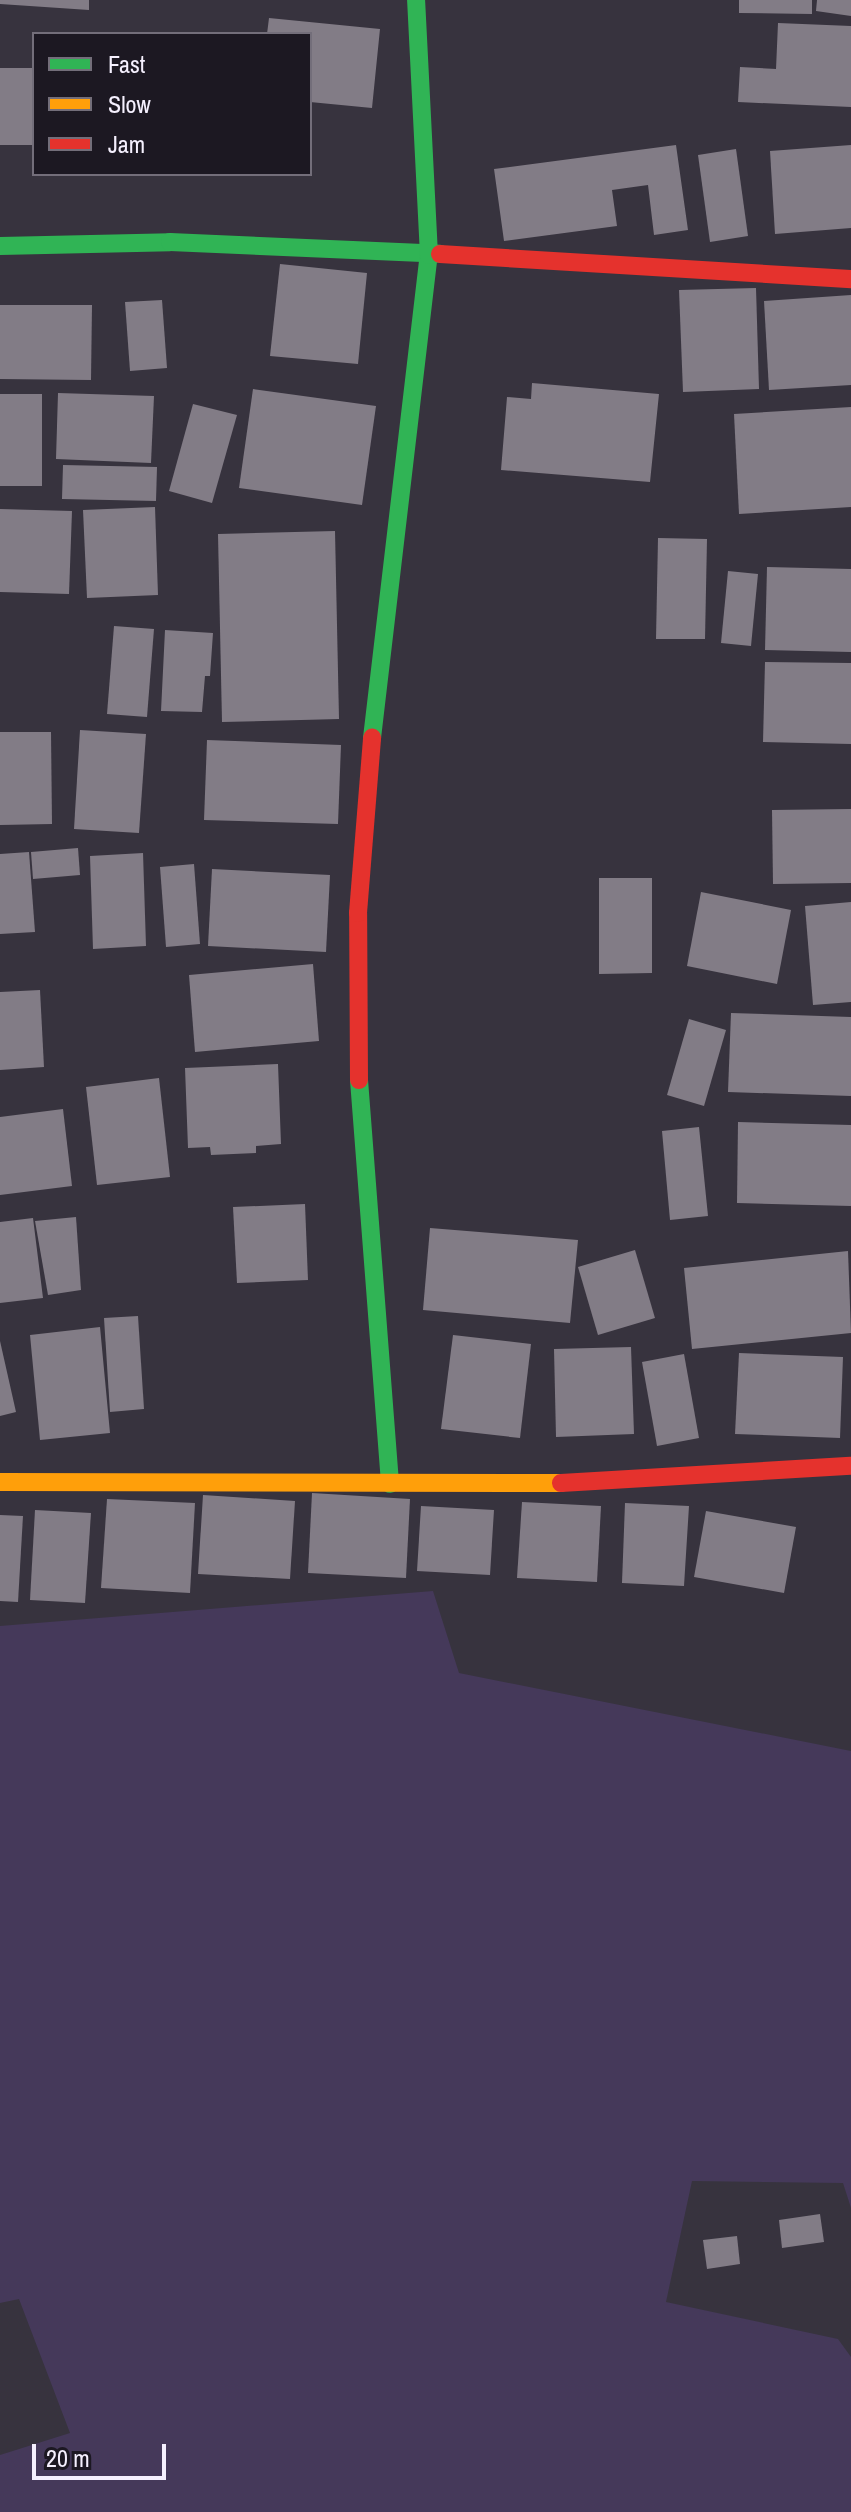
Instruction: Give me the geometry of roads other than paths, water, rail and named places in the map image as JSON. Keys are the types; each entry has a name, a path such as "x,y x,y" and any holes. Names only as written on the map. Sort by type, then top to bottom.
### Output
{"street":[{"path":"390,1484 356,1043 358,913 367,785 429,255 416,0"},
{"path":"0,246 170,242 287,244 851,279"},
{"path":"0,1482 585,1483 851,1466"}]}
